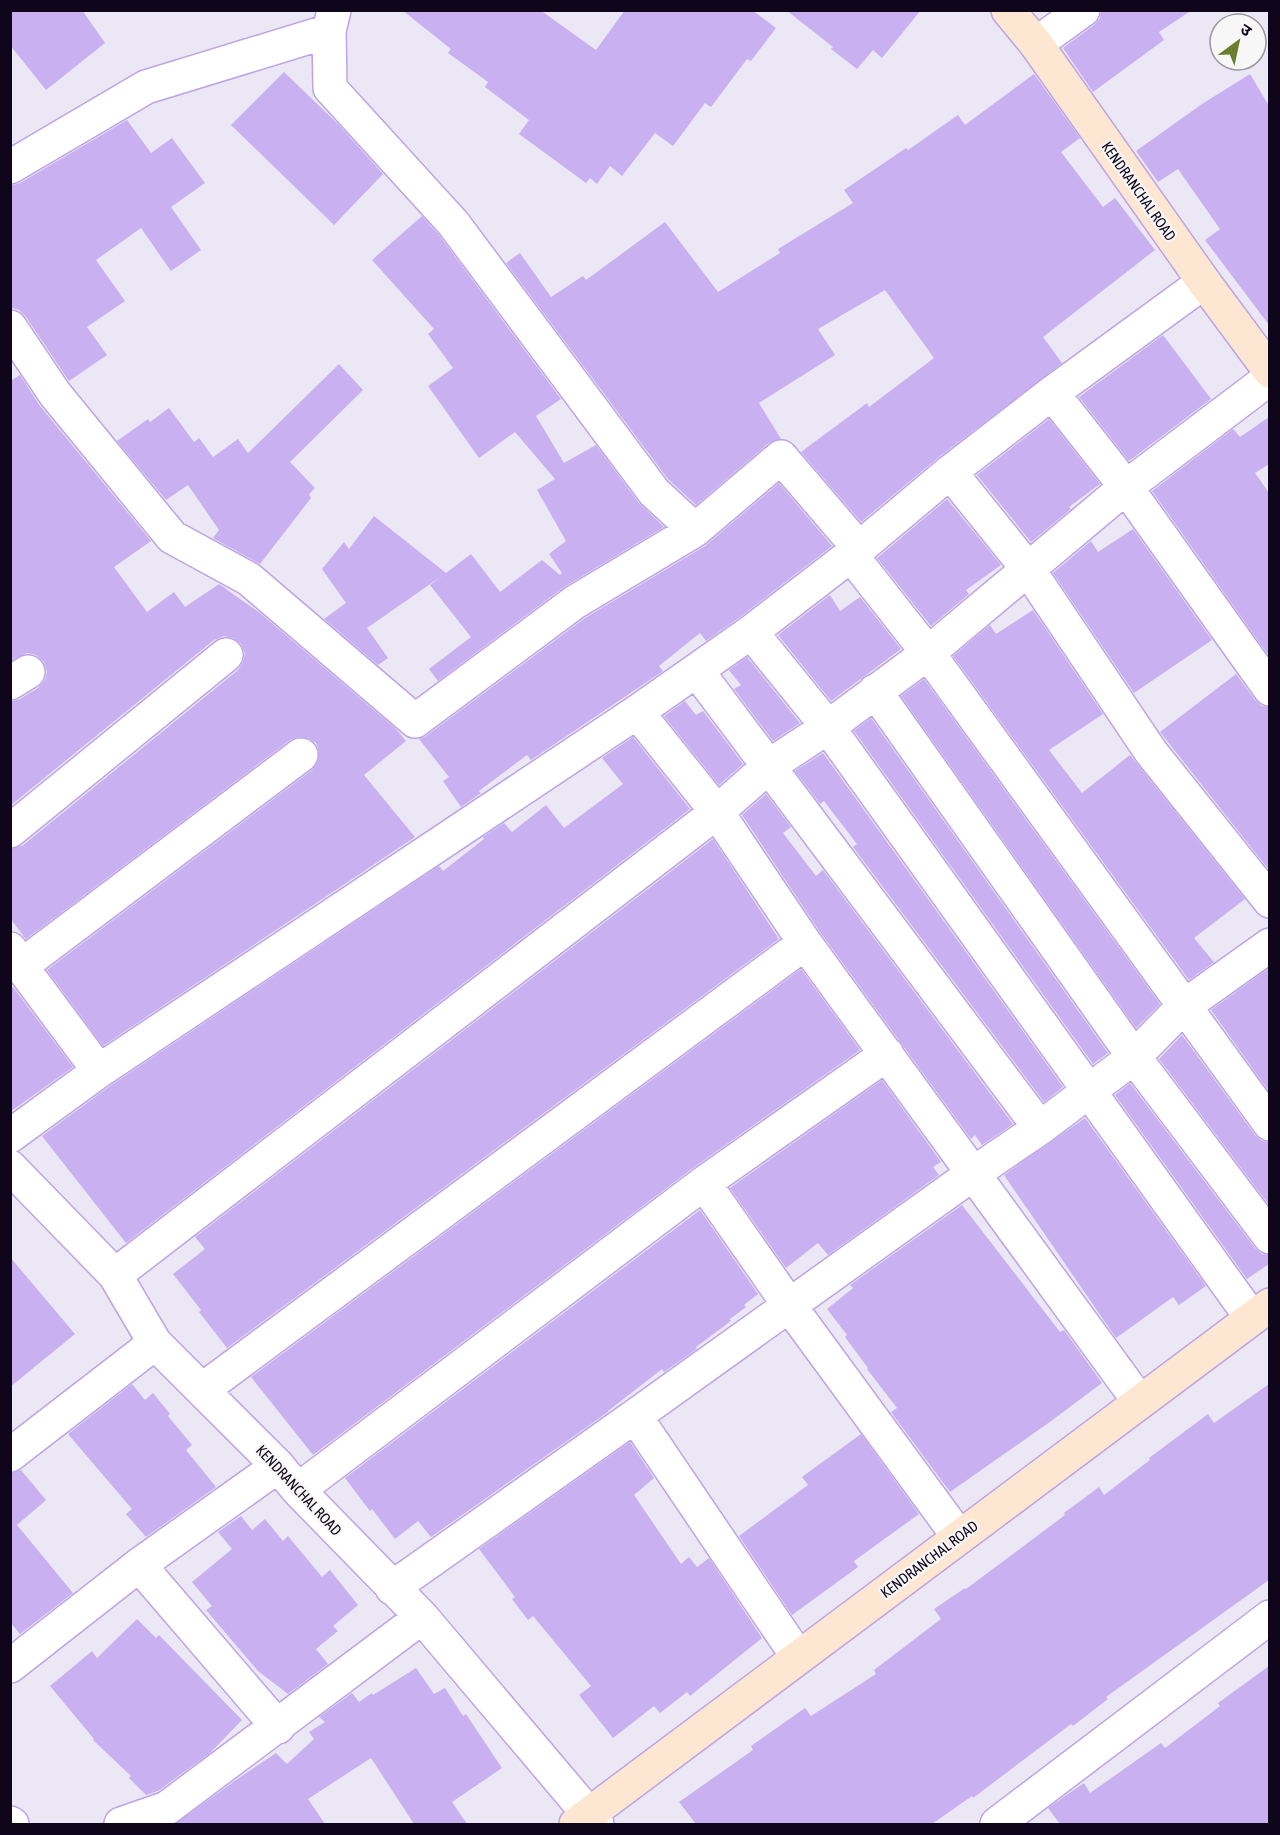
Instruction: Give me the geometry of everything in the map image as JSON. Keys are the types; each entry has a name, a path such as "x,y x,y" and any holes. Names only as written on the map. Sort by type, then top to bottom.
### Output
{"street":[{"name":"KENDRANCHAL ROAD","path":"1008,10 1036,44 1269,371"},
{"path":"1036,44 1083,10"},
{"path":"10,167 146,87 331,21 330,88 453,223 654,492 695,530"},
{"path":"10,1136 99,1071 697,671 751,632 1052,393 1204,282"},
{"path":"10,327 54,394 172,537 249,579 414,721 575,602 695,530 781,457 854,551 1269,1124"},
{"path":"115,1275 717,812 769,765 828,727 928,653 1126,487 1269,378"},
{"path":"1052,393 1126,487 1269,689"},
{"path":"950,472 1028,569 1151,753 1269,901"},
{"path":"751,632 828,727 1087,1091 1260,1311"},
{"path":"10,831 226,655"},
{"path":"697,671 1040,1128"},
{"path":"875,691 1134,1057 1269,1238"},
{"path":"637,712 717,812 805,943 1139,1401"},
{"path":"99,1071 16,957 301,755"},
{"path":"202,1390 805,943"},
{"path":"392,1587 1040,1128 1134,1057 1183,1006 1269,945"},
{"path":"298,1490 704,1183 887,1054"},
{"name":"KENDRANCHAL ROAD","path":"10,1167 115,1275 155,1343 278,1466 298,1490 422,1617 587,1821 798,1658 1260,1311"},
{"path":"704,1183 789,1305 959,1537"},
{"path":"10,1455 155,1343"},
{"path":"635,1416 798,1658"},
{"path":"10,1666 139,1564 278,1466"},
{"path":"139,1564 278,1727"},
{"path":"121,1824 168,1809 422,1617"},
{"path":"997,1824 1269,1617"}],"building":[{"path":"10,10 82,10 105,43 46,90 10,45"},
{"path":"402,10 540,10 596,50 625,10 752,10 776,28 751,61 747,59 711,107 705,103 673,146 655,133 622,176 610,166 597,184 590,178 586,183 519,134 529,120 485,87 488,82 448,53 451,49"},
{"path":"786,10 921,10 882,58 873,50 857,69"},
{"path":"1101,10 1192,10 1159,32 1164,40 1093,92 1063,48 1094,25 1100,18"},
{"path":"284,72 339,125 383,174 334,225 231,125"},
{"path":"1034,74 1080,138 1061,152 1103,207 1115,198 1155,250 1043,337 1062,363 939,457 861,522 801,452 867,403 869,407 934,358 885,290 818,329 835,355 759,403 781,439 769,443 696,505 668,479 506,263 520,253 551,297 583,276 586,280 665,222 718,292 780,253 778,249 853,203 844,190 958,115 965,125"},
{"path":"1250,74 1269,106 1269,325 1205,240 1220,229 1178,169 1158,182 1136,151 1202,104"},
{"path":"127,120 151,153 172,138 205,183 171,207 201,250 171,271 141,228 96,260 125,301 87,327 107,355 69,381 26,317 19,310 10,307 10,186 20,183"},
{"path":"422,216 439,235 561,399 536,416 564,463 596,445 639,503 664,527 564,587 438,681 429,669 471,637 430,585 471,554 500,592 542,560 560,575 562,573 549,554 566,541 537,490 555,479 515,432 479,458 428,386 453,368 428,334 434,329 372,260"},
{"path":"1163,335 1211,399 1129,461 1079,397"},
{"path":"339,364 363,390 290,462 315,488 309,494 311,498 260,564 213,538 219,530 188,485 166,500 117,441 148,419 150,422 169,408 194,442 199,438 213,457 238,439 248,453"},
{"path":"20,375 40,406 151,541 114,567 147,612 174,592 185,607 219,584 260,613 396,729 406,741 364,775 415,837 103,1046 47,970 312,770 318,762 319,752 316,743 308,738 298,737 290,740 25,938 10,918 10,849 22,846 238,670 245,653 241,644 233,638 224,636 214,640 10,806 10,702 38,688 45,680 47,672 44,662 36,655 27,653 10,661 10,381"},
{"path":"1269,417 1269,464 1255,473 1269,493 1269,656 1152,491 1233,429 1240,437"},
{"path":"1049,419 1100,484 1069,507 1071,509 1031,542 977,475"},
{"path":"779,483 832,546 706,641 700,633 659,666 663,671 531,760 527,755 461,807 443,781 449,777 419,739 585,618 705,546"},
{"path":"947,499 1001,565 966,590 969,594 931,626 877,558"},
{"path":"374,516 446,573 367,628 388,658 378,665 324,619 346,603 322,569 344,542 349,549"},
{"path":"1133,529 1212,640 1134,693 1053,573 1091,541 1098,552"},
{"path":"830,595 840,611 860,597 901,649 831,701 778,635"},
{"path":"1033,610 1103,714 1049,750 1082,793 1130,755 1245,899 1194,938 1214,962 1189,980 953,656 990,625 996,634"},
{"path":"747,657 800,723 773,741 734,689 741,685 729,670"},
{"path":"1236,674 1255,700 1262,706 1269,707 1269,870 1160,732"},
{"path":"924,679 1160,1004 1136,1028 901,696"},
{"path":"685,701 696,715 703,711 743,764 719,785 664,716"},
{"path":"871,718 1108,1053 1093,1064 854,731"},
{"path":"633,737 690,809 126,1243 42,1136 110,1086 439,866 443,871 484,839 483,837 504,823 512,832 546,805 564,828 623,784 602,758"},
{"path":"823,753 1063,1087 1044,1102 853,847 857,844 824,801 820,804 795,771"},
{"path":"766,794 791,827 783,833 816,876 823,870 1013,1124 982,1145 975,1135 971,1139 820,932 742,815"},
{"path":"713,839 779,939 227,1348 173,1274 205,1249 195,1237"},
{"path":"1269,968 1269,1089 1268,1090 1211,1010"},
{"path":"801,969 860,1050 693,1168 313,1455 251,1377"},
{"path":"13,987 73,1067 10,1112 10,989"},
{"path":"1182,1035 1255,1135 1262,1141 1269,1142 1269,1205 1159,1059"},
{"path":"882,1080 941,1162 933,1167 939,1175 828,1255 818,1243 786,1268 730,1188"},
{"path":"1130,1083 1255,1248 1262,1254 1269,1255 1269,1264 1247,1279 1115,1095"},
{"path":"1085,1118 1206,1286 1179,1305 1173,1297 1116,1338 1004,1175"},
{"path":"962,1205 1060,1332 1064,1330 1102,1383 950,1492 891,1412 897,1408 867,1369 845,1337 847,1335 827,1309 853,1288 850,1285"},
{"path":"700,1210 758,1294 744,1305 746,1307 696,1347 697,1349 664,1372 662,1369 608,1412 431,1537 418,1521 395,1539 345,1478"},
{"path":"10,1257 75,1334 10,1387"},
{"path":"132,1384 145,1400 153,1393 170,1414 168,1416 192,1445 186,1450 216,1487 146,1537 126,1514 132,1509 68,1434"},
{"path":"1269,1384 1269,1580 1106,1697 1108,1699 1073,1726 1071,1724 973,1798 972,1796 932,1824 696,1824 679,1802 753,1750 751,1746 805,1708 811,1716 876,1674 874,1670 941,1619 934,1609 966,1589 1099,1487 1104,1495 1208,1414 1214,1423"},
{"path":"861,1434 919,1514 854,1561 858,1567 792,1615 739,1536 808,1485 802,1477"},
{"path":"630,1442 654,1478 634,1495 681,1564 689,1557 697,1567 709,1558 762,1638 690,1696 687,1692 660,1713 654,1706 613,1738 579,1695 591,1686 533,1616 528,1620 512,1599 515,1597 479,1549"},
{"path":"21,1470 46,1500 17,1525 73,1593 20,1634 10,1622 10,1473"},
{"path":"241,1516 252,1530 265,1519 283,1541 288,1536 322,1577 330,1570 358,1605 333,1626 338,1631 316,1649 328,1664 288,1694 258,1671 206,1610 212,1606 192,1582 232,1549 218,1532"},
{"path":"137,1619 156,1638 159,1635 242,1720 210,1753 158,1791 146,1795 129,1778 131,1776 93,1740 50,1686 92,1651 97,1658"},
{"path":"1269,1666 1269,1824 1060,1824 1048,1808 1084,1783 1090,1793 1161,1743 1165,1748 1220,1706 1218,1703"},
{"path":"416,1668 434,1694 445,1688 463,1716 466,1714 502,1768 452,1802 467,1824 414,1824 371,1758 308,1799 325,1824 175,1824 276,1753 287,1764 314,1739 309,1732 325,1722 319,1717 352,1693 359,1702"}]}
